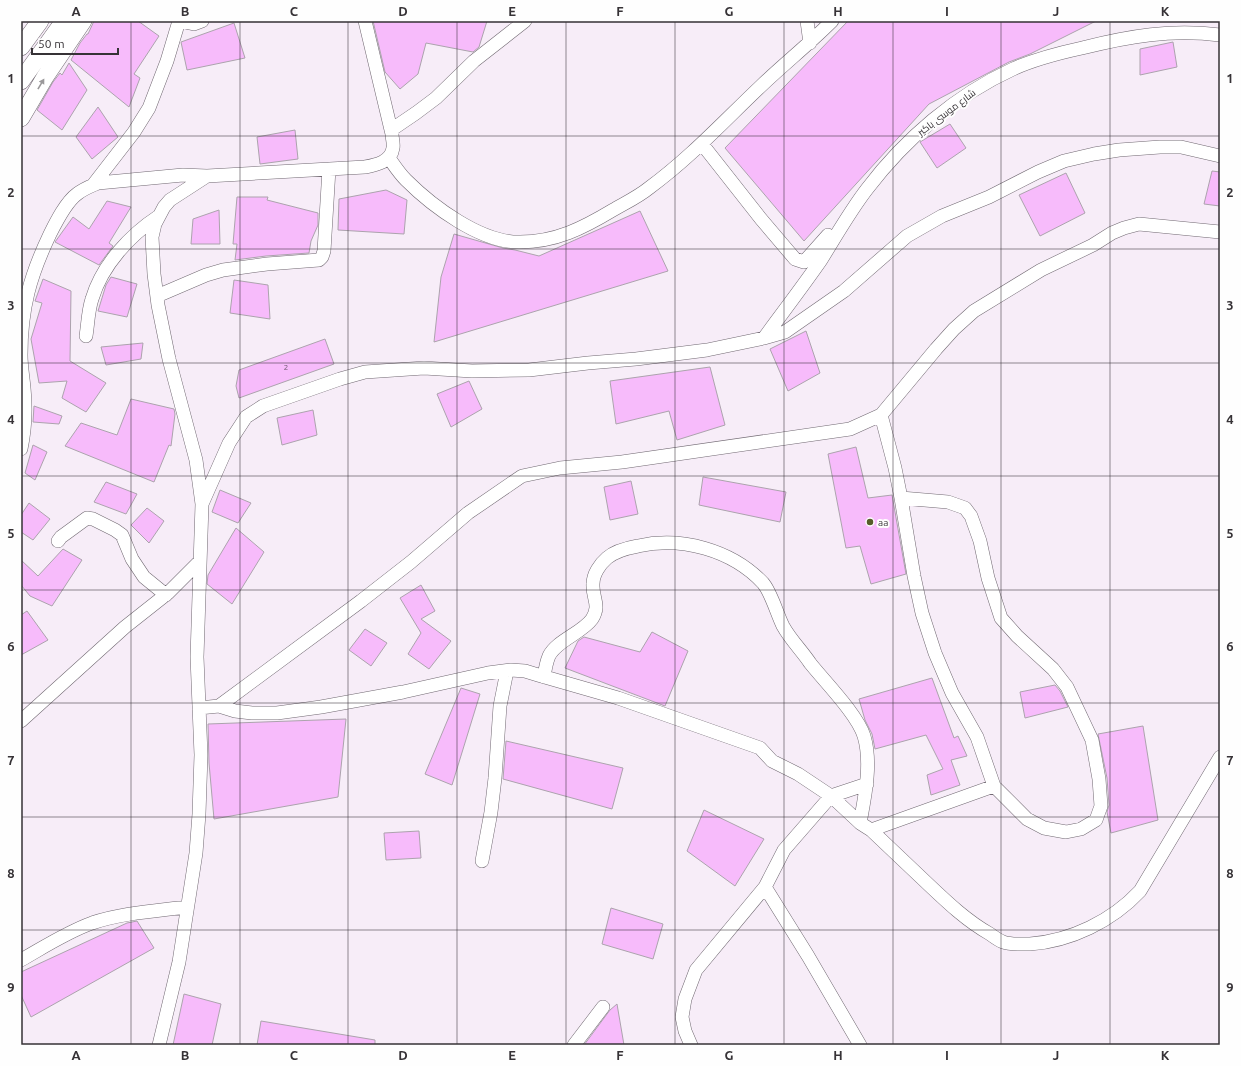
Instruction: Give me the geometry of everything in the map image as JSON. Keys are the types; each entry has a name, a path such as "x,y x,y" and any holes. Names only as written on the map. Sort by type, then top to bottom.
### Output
{"main road":[{"path":"21,47 40,21"},
{"path":"21,81 64,21"},
{"path":"21,118 45,77 83,21"}],"street":[{"path":"93,185 134,132 149,108 168,61 180,21 194,24 202,21"},
{"path":"21,449 24,436 25,390 21,356 22,325 30,280 40,254 54,226 76,195 98,183 183,175 206,176 329,170 365,168 378,165 389,158 393,148 391,130 365,21"},
{"path":"391,130 436,98 474,61 525,21"},
{"path":"808,21 810,43"},
{"path":"389,158 405,179 436,206 479,233 519,243 563,236 586,226 648,189 702,144 762,85 810,43 832,21"},
{"name":"شارع موسى باكير","path":"764,338 820,260 867,188 908,141 957,101 998,76 1045,56 1111,41 1151,34 1181,33 1220,35"},
{"path":"702,144 761,219 795,259 804,262 831,232 845,222"},
{"path":"202,504 229,443 246,417 263,406 340,379 366,372 424,368 472,371 529,370 588,362 636,360 707,350 764,338 785,332 844,291 908,236 942,216 989,197 1038,172 1064,162 1119,150 1181,147 1220,156"},
{"path":"157,296 206,275 223,270 267,264 319,260 324,251 329,170"},
{"path":"159,1045 179,962 186,908 196,853 201,763 197,657 202,504 196,460 169,359 157,296 152,237 155,224 170,200 206,176"},
{"path":"86,336 92,299 104,273 117,254 142,227 159,216"},
{"path":"219,706 361,601 411,562 468,513 522,476 560,468 622,462 850,429 881,416 954,329 974,311 1041,270 1093,245 1112,233 1139,224 1220,232"},
{"path":"881,416 902,498 914,576 922,613 935,653 952,693 977,737 994,786 1026,819 1044,828 1066,832 1081,829 1096,820 1101,806 1099,779 1092,740 1067,687 1053,669 1017,636 1001,618 988,578 980,541 971,516 964,508 948,502 902,498"},
{"path":"58,541 61,537 87,518 93,518 122,535 126,541 132,558 144,577 166,595"},
{"path":"544,677 550,655 592,620 597,609 593,584 597,569 608,557 625,549 651,543 695,545 736,561 750,570 764,584 784,628 823,680 852,714 864,735 867,784 860,823"},
{"path":"21,721 125,627 166,595 200,561"},
{"path":"482,861 491,812 500,706 507,671"},
{"path":"199,708 219,706 252,713 277,713 321,707 403,692 488,673 525,671 618,698 760,748 772,761 798,774 830,796 860,823 871,830 949,905 975,926 1003,942 1016,944 1042,943 1065,938 1112,914 1128,903 1140,891 1220,757"},
{"path":"691,1045 685,1031 682,1017 685,999 696,970 765,887 784,850 830,796 867,784"},
{"path":"871,830 994,786"},
{"path":"765,887 808,956 860,1045"},
{"path":"21,960 68,934 93,923 141,912 186,908"},
{"path":"574,1045 603,1007"}],"building":[{"path":"94,21 138,21 159,36 134,74 140,78 129,107 71,60 80,43 88,34"},
{"path":"373,21 487,21 479,47 473,52 426,43 418,74 400,89 385,72"},
{"path":"848,21 1096,21 1030,54 1009,62 929,104 804,241 725,148"},
{"path":"234,23 245,58 187,70 181,42"},
{"path":"1173,42 1177,67 1140,75 1140,49"},
{"path":"69,63 87,90 62,130 37,110 53,82 60,73 62,75"},
{"path":"98,107 118,137 92,159 76,137"},
{"path":"950,124 966,148 937,168 920,142"},
{"path":"295,130 298,159 260,164 257,137"},
{"path":"1212,171 1220,172 1220,206 1204,204"},
{"path":"1066,173 1085,213 1040,236 1019,195"},
{"path":"386,190 407,200 404,234 338,230 339,199"},
{"path":"237,197 268,197 267,200 318,213 318,225 311,241 309,253 235,260 237,244 233,244"},
{"path":"107,201 131,207 109,243 113,246 99,265 55,242 73,217 89,229"},
{"path":"219,210 220,244 191,244 193,219"},
{"path":"640,211 668,271 434,342 441,277 454,234 503,248 539,256"},
{"path":"111,277 137,284 127,317 98,311 106,285"},
{"path":"43,279 71,291 70,361 106,383 86,412 62,398 67,381 39,383 31,339 42,303 35,301"},
{"path":"234,280 268,285 270,319 230,313"},
{"path":"806,331 820,373 788,391 770,349"},
{"path":"325,339 334,364 239,398 236,386 239,370"},
{"path":"143,343 141,359 106,365 101,347"},
{"path":"710,367 725,425 677,440 669,411 616,424 610,381"},
{"path":"469,381 482,409 451,427 437,394"},
{"path":"131,399 174,409 175,414 171,446 169,445 154,482 65,446 81,423 117,435"},
{"path":"34,406 62,416 59,424 33,422"},
{"path":"313,410 317,435 282,445 277,418"},
{"path":"33,445 47,452 35,480 25,473"},
{"name":"aa","path":"856,447 868,498 892,495 906,574 871,584 860,546 846,548 828,454"},
{"path":"703,477 786,492 780,522 699,505"},
{"path":"631,481 638,514 610,520 604,487"},
{"path":"106,482 137,494 126,514 94,502"},
{"path":"220,490 251,503 238,523 212,512"},
{"path":"29,503 50,519 33,540 21,532 21,515"},
{"path":"147,508 164,521 149,543 131,525"},
{"path":"236,528 264,552 232,604 207,584 208,575"},
{"path":"63,549 82,560 52,606 30,596 21,585 21,560 38,576"},
{"path":"421,585 435,611 421,619 451,641 429,669 408,654 421,633 400,598"},
{"path":"27,611 48,640 21,655 21,615"},
{"path":"365,629 387,643 371,666 349,650"},
{"path":"652,632 688,651 665,706 565,668 578,641 584,637 640,652"},
{"path":"932,678 954,738 958,736 967,756 951,760 960,785 931,795 927,775 943,769 926,735 875,749 872,734 865,720 859,699"},
{"path":"1055,685 1060,691 1068,707 1025,718 1020,692"},
{"path":"461,688 480,694 452,785 425,774"},
{"path":"346,719 338,797 214,819 209,763 208,724"},
{"path":"1143,726 1158,820 1111,833 1107,812 1109,805 1107,778 1098,734"},
{"path":"506,741 623,768 612,809 503,779"},
{"path":"704,810 764,839 735,886 687,851"},
{"path":"419,831 421,858 386,860 384,833"},
{"path":"611,908 663,924 653,959 602,944"},
{"path":"137,921 154,948 31,1017 21,995 21,972 127,923"},
{"path":"184,994 221,1004 212,1045 173,1045"},
{"path":"617,1004 624,1045 584,1045 610,1010"},
{"path":"261,1021 375,1040 375,1045 257,1045"}],"place":[{"name":"aa","path":"870,522"}]}
